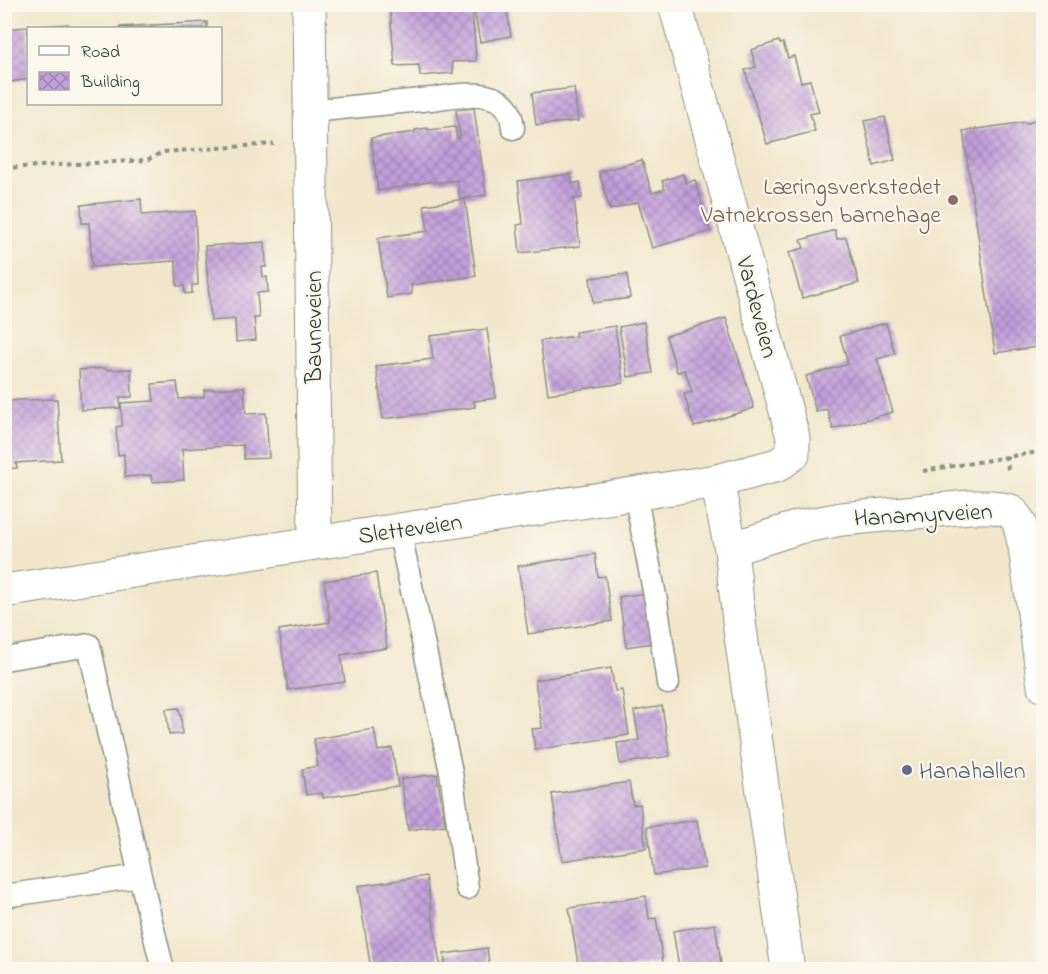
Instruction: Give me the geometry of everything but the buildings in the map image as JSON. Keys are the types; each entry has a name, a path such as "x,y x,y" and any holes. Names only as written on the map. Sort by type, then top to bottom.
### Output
{"street":[{"name":"Bauneveien","path":"309,4 315,542"},
{"name":"Vardeveien","path":"675,4 794,437"},
{"name":"Sletteveien","path":"4,591 717,481 778,465 793,454 794,437"},
{"path":"717,481 731,549 740,630 788,969"},
{"name":"Hanamyrveien","path":"731,549 799,527 842,519 969,507 993,507 1011,511 1019,522 1025,547 1044,686"}],"lane":[{"path":"310,126 453,96 485,95 501,102 507,108 511,114 513,128"},
{"path":"635,493 656,601 668,683"},
{"path":"399,530 451,772 467,888"},
{"path":"4,659 89,645 163,969"},
{"path":"4,896 140,876"}],"path":[{"path":"4,168 147,160 164,152 310,126"}],"place":[{"name":"Læringsverkstedet Vatnekrossen barnehage","path":"953,200"},
{"name":"Hanahallen","path":"907,770"}]}
